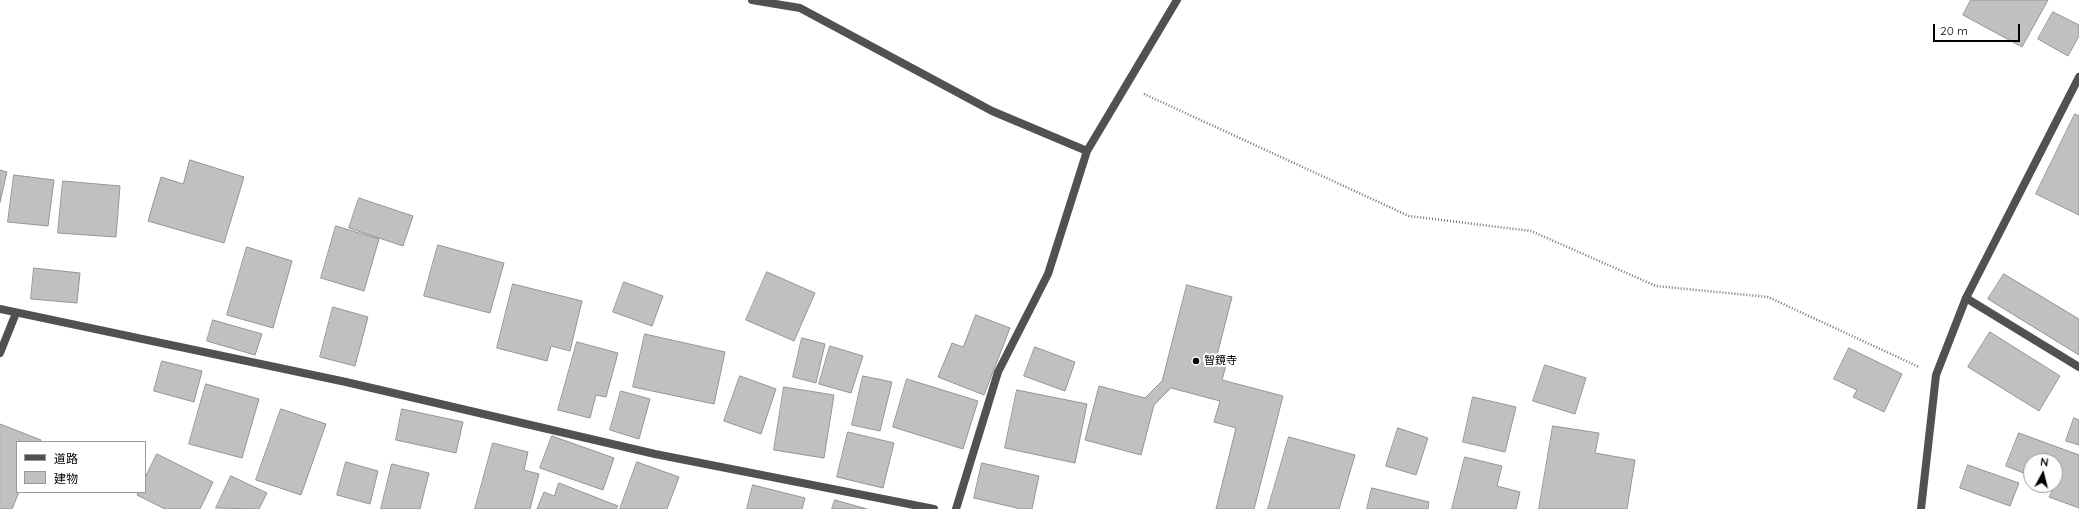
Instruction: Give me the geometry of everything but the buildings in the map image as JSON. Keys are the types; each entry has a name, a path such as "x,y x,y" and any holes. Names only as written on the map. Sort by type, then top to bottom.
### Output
{"street":[{"path":"752,0 800,8 992,111 1087,151"},
{"path":"956,509 998,372 1048,274 1087,151 1177,0"},
{"path":"1921,509 1936,375 1966,298 2079,77"},
{"path":"1966,298 2079,367"},
{"path":"0,309 346,382 655,454 934,509"},
{"path":"0,353 16,313"}],"path":[{"path":"1126,86 1409,216 1531,231 1656,286 1768,297 1936,375"}],"place":[{"name":"智鏡寺","path":"1196,361"}]}
